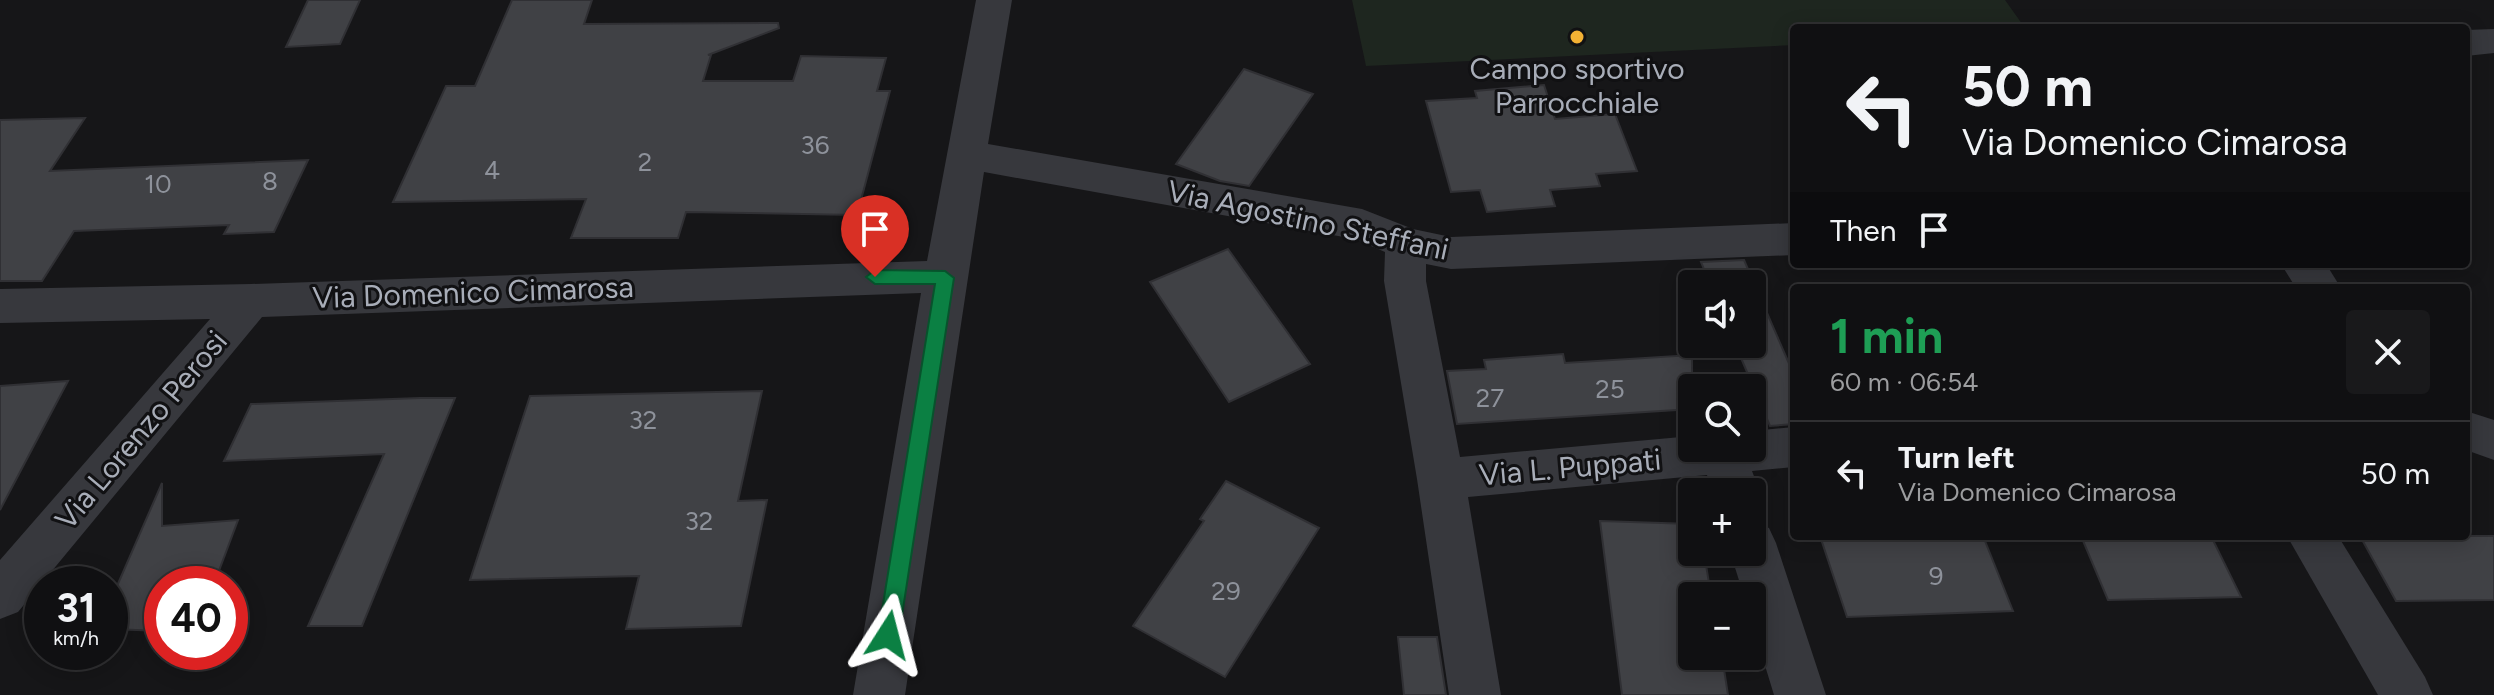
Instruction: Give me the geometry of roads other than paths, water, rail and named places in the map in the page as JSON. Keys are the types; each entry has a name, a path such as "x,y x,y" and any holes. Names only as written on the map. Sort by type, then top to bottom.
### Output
{"street":[{"path":"879,695 945,278 994,0"},
{"path":"2470,43 2494,41"},
{"name":"Via Agostino Steffani","path":"968,155 1362,225 1406,244 1451,253 1790,239"},
{"name":"Via L. Puppati","path":"1406,244 1405,281 1441,479 1475,695"},
{"name":"Via Domenico Cimarosa","path":"0,306 251,301 906,276 945,278"},
{"name":"Via Lorenzo Perosi","path":"0,596 251,301"},
{"path":"2470,431 2494,440"},
{"name":"Via L. Puppati","path":"1441,479 1730,472 1790,449"},
{"path":"2313,540 2407,695"},
{"path":"1759,566 1800,695"}],"place":[{"name":"Campo sportivo Parrocchiale","path":"1577,37"}]}
